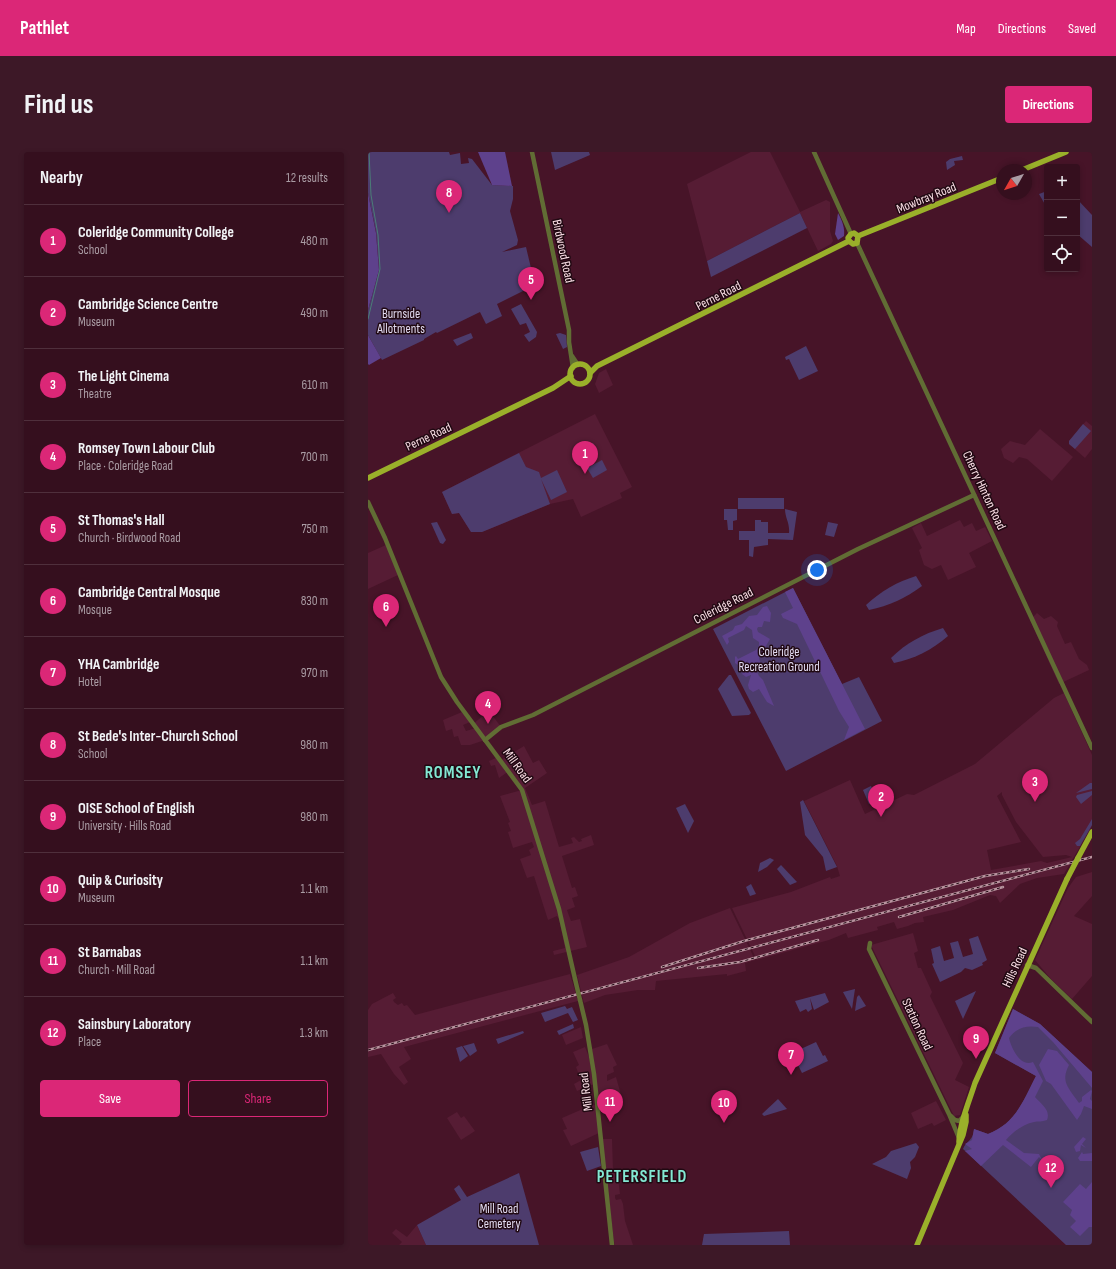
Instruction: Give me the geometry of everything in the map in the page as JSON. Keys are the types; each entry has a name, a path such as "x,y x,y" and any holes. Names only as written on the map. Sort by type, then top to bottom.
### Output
{"main road":[{"path":"1032,166 1066,152"},
{"name":"Mowbray Road","path":"858,236 996,180"},
{"path":"854,233 858,236 857,243 853,244 849,241 848,238 851,234 854,233"},
{"name":"Perne Road","path":"589,370 849,241"},
{"name":"Perne Road","path":"576,366 583,365 589,370"},
{"path":"572,378 576,366"},
{"name":"Perne Road","path":"368,478 572,378 579,384 585,383 589,379 589,370"},
{"name":"Hills Road","path":"917,1245 958,1131 966,1115 974,1083 1067,879 1092,832"},
{"name":"Hills Road","path":"958,1131 966,1128 966,1115"}],"street":[{"name":"Birdwood Road","path":"532,152 569,330 571,355 576,366"},
{"path":"814,152 851,234"},
{"name":"Cherry Hinton Road","path":"857,243 1092,748"},
{"name":"Coleridge Road","path":"485,740 501,727 533,715 871,543 974,495"},
{"name":"Mill Road","path":"368,502 385,538 441,677 485,740 515,778 525,796 559,909 586,1025 591,1057 612,1245"},
{"name":"Station Road","path":"870,943 869,949 958,1131"},
{"path":"1027,965 1036,968 1092,1022"},
{"path":"949,1114 958,1121 966,1115"}],"shaded area":[{"path":"478,152 505,152 512,186 492,185"},
{"path":"751,152 770,152 800,212 826,200 830,202 830,231 833,241 831,244 818,251 800,213 707,261 687,184"},
{"path":"368,193 376,233 379,270 368,310"},
{"path":"838,213 843,224 844,236 838,240 835,234"},
{"path":"368,335 381,358 369,365 368,364"},
{"path":"606,369 613,385 599,393 595,384 599,373"},
{"path":"595,414 632,487 620,493 622,498 581,517 573,499 550,504 482,532 471,532 459,513 452,514 442,492"},
{"path":"1086,421 1092,426 1092,449 1085,458 1069,444 1069,441"},
{"path":"1040,429 1073,457 1052,481 1027,459 1019,457 1013,463 1004,458 1001,449 1010,441 1025,445"},
{"path":"960,520 964,527 972,523 976,531 985,527 992,541 969,553 976,567 948,580 941,565 932,569 924,565 919,550 922,548 912,528 921,523 927,536"},
{"path":"386,545 398,575 368,589 368,553"},
{"path":"793,588 865,729 844,740 849,727 839,711 797,624 783,618 781,614 793,608 785,592"},
{"path":"767,606 771,613 770,622 764,621 762,627 758,627 757,629 758,632 770,639 759,658 761,665 757,672 763,680 774,706 767,702 759,689 753,692 749,689 748,685 751,675 746,677 742,674 748,660 741,667 735,663 736,656 738,659 756,650 759,646 759,642 753,638 752,630 746,626 744,630 728,638 729,642 727,645 722,636 733,630 735,626 742,624 749,616 757,615 763,607"},
{"path":"1037,613 1044,619 1051,616 1058,622 1057,626 1065,644 1071,642 1079,659 1087,665 1089,670 1059,684 1030,620"},
{"path":"1064,693 1092,755 1092,826 1064,874 1037,878 1020,884 1000,903 996,896 990,895 953,910 923,917 924,922 915,923 897,929 894,922 877,927 878,930 848,938 846,933 829,940 757,960 732,908 791,892 830,877 831,879 840,876 837,866 804,801 850,780 865,814 907,794 914,795 975,764 1054,698","holes":["1002,792 1002,795 1016,822 1043,857 1066,855 1072,857 1047,863 1041,861 991,870 987,850 1021,842 997,796"]},
{"path":"489,711 501,727 485,740 470,745 461,745 458,736 454,737 452,729 446,731 443,720 462,712 470,722 463,725 466,731 476,728 473,724"},
{"path":"524,746 533,763 539,760 547,773 525,788 532,805 545,801 559,847 573,843 571,838 574,837 579,842 582,841 581,839 591,835 594,845 562,856 572,888 575,887 578,896 572,898 575,907 567,910 571,921 580,919 587,947 554,955 553,951 565,948 559,919 557,916 548,920 534,876 527,878 520,859 531,855 529,850 534,847 532,842 513,848 508,832 511,831 508,823 510,822 500,796 522,790 509,771 499,778 495,765 491,766 489,761 498,757 501,760"},
{"path":"1092,872 1092,896 1074,916 1092,924 1092,976 1072,999 1051,979 1035,960 1068,888 1076,877"},
{"path":"730,908 755,960 745,963 746,971 727,976 727,974 656,981 655,990 638,990 605,995 584,1003 577,975 629,957 690,923"},
{"path":"913,933 918,951 914,953 918,968 921,968 932,992 930,996 963,1063 955,1080 969,1087 960,1115 954,1116 871,945"},
{"path":"570,974 578,1001 404,1047 411,1059 399,1067 408,1082 404,1085 394,1074 381,1054 368,1057 368,1010 372,1004 393,993 396,998 393,1000 394,1002 398,1005 402,1003 404,1006 407,1005 415,1015"},
{"path":"1013,1009 1040,1024 1092,1072 1092,1088 1053,1042 1038,1027 1029,1026 1015,1032 1009,1038 1014,1051 1024,1062 1033,1062 1043,1081 1035,1097 1045,1107 1048,1116 1047,1120 1022,1126 1006,1140 1024,1153 1039,1154 1042,1160 1039,1157 1031,1167 1003,1145 981,1166 965,1151 972,1149 965,1144 972,1140 974,1129 988,1134 1005,1124 1018,1110 1036,1076 995,1053"},
{"path":"581,1027 583,1038 566,1045 562,1035"},
{"path":"607,1044 617,1065 613,1067 614,1072 607,1075 607,1081 616,1077 621,1095 598,1101 592,1049"},
{"path":"585,1047 589,1057 594,1084 577,1091 574,1084 581,1080 576,1067 579,1065 573,1052"},
{"path":"1048,1049 1057,1051 1069,1065 1065,1076 1067,1085 1079,1103 1082,1101 1082,1097 1091,1090 1092,1091 1090,1099 1092,1101 1092,1109 1084,1106 1077,1120 1051,1084 1046,1081 1039,1065"},
{"path":"936,1101 946,1120 934,1126 932,1123 918,1129 911,1113"},
{"path":"592,1105 596,1105 599,1133 571,1146 563,1130 567,1129 562,1118"},
{"path":"457,1112 461,1118 464,1116 475,1131 461,1140 447,1118"},
{"path":"1083,1137 1086,1139 1082,1144 1086,1148 1081,1145 1080,1151 1076,1152 1074,1147"},
{"path":"602,1139 612,1139 613,1170 617,1170 620,1194 615,1195 615,1198 616,1200 621,1199 623,1204 625,1221 633,1245 615,1245 614,1242"},
{"path":"1082,1152 1083,1154 1092,1153 1092,1161 1080,1161 1078,1158"},
{"path":"1092,1182 1092,1227 1089,1227 1080,1236 1070,1227 1076,1221 1070,1215 1072,1210 1063,1202 1080,1184 1086,1189"},
{"path":"417,1225 426,1245 399,1245 402,1242 392,1233 396,1229 407,1237"}],"green space":[{"name":"Burnside Allotments","path":"368,152 449,152 450,155 460,153 461,164 469,163 468,158 472,159 492,185 513,186 513,199 510,211 518,240 517,245 502,252 526,247 535,285 497,304 502,316 486,324 480,312 437,333 436,332 424,340 382,360 368,335 368,310 379,270 376,232 368,193"},
{"path":"551,152 589,152 590,155 555,170"},
{"path":"962,156 963,160 954,161 955,165 947,170 946,162 950,159"},
{"path":"1044,192 1044,203 1039,194"},
{"path":"1080,202 1092,215 1092,247 1080,237"},
{"path":"800,213 807,228 711,277 707,261"},
{"path":"521,304 537,332 536,337 529,342 524,335 530,332 526,323 520,325 511,309"},
{"path":"471,333 473,338 457,346 453,340"},
{"path":"560,333 566,335 567,347 563,349 556,334"},
{"path":"806,346 818,371 799,380 789,359 786,360 785,357"},
{"path":"1083,424 1091,431 1075,449 1069,444 1069,441"},
{"path":"593,443 598,453 583,461 578,451"},
{"path":"519,453 526,467 539,472 541,478 557,470 567,492 551,500 541,479 550,504 482,532 471,532 459,513 452,514 442,492"},
{"path":"602,460 607,470 593,478 587,468"},
{"path":"738,498 784,498 784,509 738,509"},
{"path":"724,509 737,509 737,520 733,521 733,530 728,530 727,520 724,520"},
{"path":"785,509 797,512 793,540 768,539 768,545 754,547 753,557 749,556 749,540 739,540 739,531 755,531 755,520 761,520 761,522 768,522 768,533 789,533"},
{"path":"437,522 446,540 443,544 440,543 431,523"},
{"path":"828,522 838,524 834,537 825,535"},
{"path":"916,576 922,586 897,601 869,610 866,605 877,595 902,581"},
{"name":"Coleridge Recreation Ground","path":"793,588 842,684 859,677 882,721 786,771 713,629"},
{"path":"943,628 948,636 936,646 916,656 894,663 891,658 909,643"},
{"path":"729,675 731,675 751,713 749,715 732,716 718,689"},
{"path":"1092,783 1092,789 1076,793"},
{"path":"871,786 877,800 869,804 863,790"},
{"path":"1092,791 1092,795 1081,804 1076,797 1077,795"},
{"path":"803,800 837,867 826,871 823,857 805,835 800,802"},
{"path":"685,804 694,821 688,833 676,808"},
{"path":"1092,819 1092,825 1080,846 1077,846 1075,843 1080,839"},
{"path":"770,858 774,860 767,867 758,872 760,863"},
{"path":"781,865 797,882 790,885 777,869"},
{"path":"751,884 756,894 750,896 746,887"},
{"path":"978,936 987,960 982,963 983,965 972,970 965,968 961,972 940,982 932,964 934,963 931,949 940,946 944,961 954,958 950,943 958,941 963,957 973,954 969,939"},
{"path":"855,989 852,1009 843,992"},
{"path":"976,991 963,1019 955,1001"},
{"path":"825,993 829,1002 814,1010 810,998 812,1009 808,1012 806,1009 800,1012 795,1001"},
{"path":"859,995 866,1006 855,1011 857,997"},
{"path":"565,1006 567,1009 572,1007 578,1020 573,1022 568,1013 545,1022 541,1013"},
{"path":"1013,1009 1040,1024 1092,1072 1092,1245 1066,1245 963,1149 971,1138 974,1129 988,1134 998,1129 1012,1117 1018,1110 1036,1076 995,1053"},
{"path":"573,1024 574,1028 559,1035 557,1031"},
{"path":"523,1031 524,1033 498,1044 496,1039"},
{"path":"816,1042 823,1056 825,1055 828,1061 802,1073 792,1053"},
{"path":"474,1043 477,1051 470,1056 463,1046"},
{"path":"462,1046 468,1056 460,1062 456,1048"},
{"path":"778,1099 787,1109 764,1116 762,1114"},
{"path":"916,1143 919,1147 915,1157 910,1162 911,1168 907,1179 872,1164 886,1157 891,1151"},
{"path":"598,1147 601,1166 587,1171 580,1152"},
{"name":"Mill Road Cemetery","path":"519,1173 539,1245 426,1245 417,1225 461,1200 454,1189 459,1185 467,1197"},
{"path":"789,1231 790,1245 702,1245 704,1234"}],"waterway":[{"path":"368,319 380,269 378,235 371,195 369,152"}],"railway":[{"path":"368,1050 1092,857"},
{"path":"662,967 744,941 985,876 1029,869"},
{"path":"899,917 1003,887"},
{"path":"698,968 740,962 818,940"}],"place":[{"name":"St Bede's Inter-Church School","path":"449,213"},
{"name":"St Thomas's Hall","path":"531,300"},
{"name":"Coleridge Community College","path":"585,474"},
{"name":"Cambridge Central Mosque","path":"386,627"},
{"name":"Romsey Town Labour Club","path":"488,724"},
{"name":"The Light Cinema","path":"1035,802"},
{"name":"Cambridge Science Centre","path":"881,817"},
{"name":"OISE School of English","path":"976,1059"},
{"name":"YHA Cambridge","path":"791,1075"},
{"name":"St Barnabas","path":"610,1122"},
{"name":"Quip & Curiosity","path":"724,1123"},
{"name":"Sainsbury Laboratory","path":"1051,1188"}],"district":[{"name":"ROMSEY","path":"453,772"},
{"name":"PETERSFIELD","path":"642,1176"}]}
